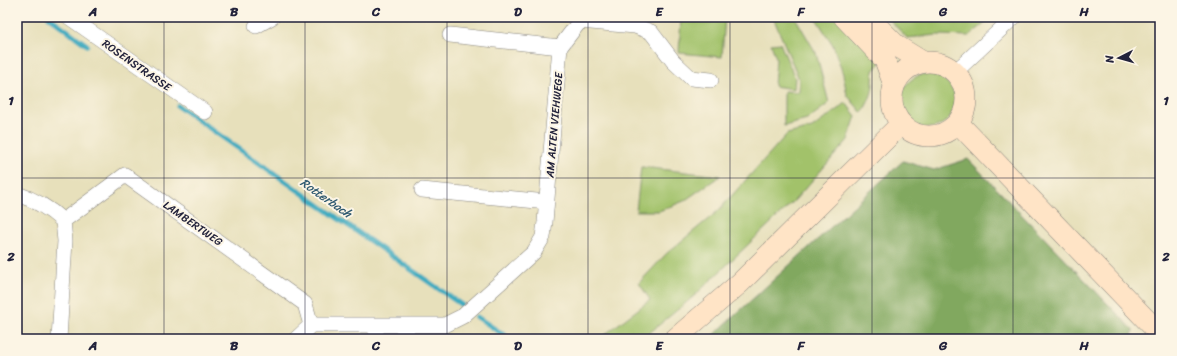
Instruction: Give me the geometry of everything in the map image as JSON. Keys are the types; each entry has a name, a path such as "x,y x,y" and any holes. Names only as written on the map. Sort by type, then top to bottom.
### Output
{"main road":[{"path":"844,17 884,60 894,85"},
{"path":"868,17 897,46 923,62"},
{"path":"923,62 934,62 944,65 955,72 961,81 966,94 965,107 958,123 948,131 932,136 915,133 901,124 894,112 892,98 894,85 901,74 911,66 923,62"},
{"path":"958,123 1160,334"},
{"path":"675,339 740,282 901,124"}],"street":[{"name":"ROSENSTRASSE","path":"69,17 205,112"},
{"path":"256,26 272,17"},
{"path":"955,72 1014,17"},
{"path":"450,35 560,47 580,19 635,26 651,32 674,61 691,78 711,80"},
{"name":"AM ALTEN VIEHWEGE","path":"311,325 376,332 445,325 463,316 534,252 543,238 560,47"},
{"name":"LAMBERTWEG","path":"63,221 125,175 306,304 311,325"},
{"path":"422,190 547,202"},
{"path":"17,194 31,198 48,208 63,221 65,241 59,339"},
{"path":"296,339 311,325"}],"green space":[{"path":"681,17 725,17 722,57 679,53"},
{"path":"773,17 795,17 816,53 829,103 807,120 784,126 784,91 799,92 799,79"},
{"path":"815,17 840,17 882,60 873,71 872,93 862,113 847,95 843,74 833,45"},
{"path":"887,17 993,17 969,36 937,35 907,38"},
{"path":"780,43 795,78 794,89 774,86 776,58 771,44"},
{"path":"923,74 933,74 943,78 951,86 955,96 955,106 951,116 943,124 933,128 923,128 913,124 905,116 901,106 901,96 905,86 913,78"},
{"path":"846,103 856,116 848,140 794,201 693,297 642,339 599,339 650,300 639,283 667,253 718,211 787,134 812,128"},
{"path":"968,159 1133,330 1132,339 709,339 903,161 934,170"},
{"path":"641,167 720,176 684,201 659,211 636,211"}],"waterway":[{"name":"Rotterbach","path":"49,17 87,45"},
{"name":"Rotterbach","path":"178,106 463,306"},
{"name":"Rotterbach","path":"477,317 510,339"}]}
